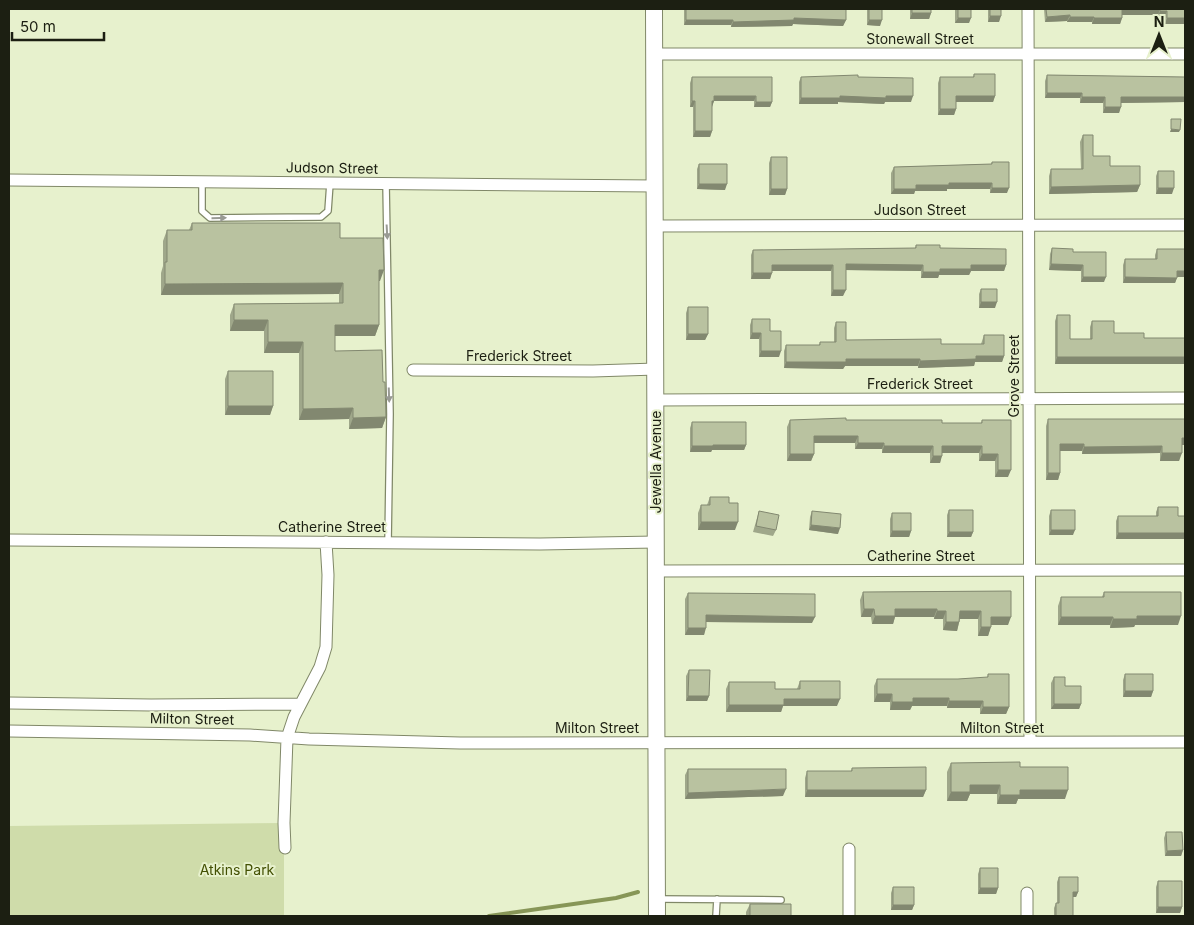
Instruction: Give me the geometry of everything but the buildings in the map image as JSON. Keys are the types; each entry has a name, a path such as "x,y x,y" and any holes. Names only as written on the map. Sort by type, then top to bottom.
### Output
{"main road":[{"name":"Jewella Avenue","path":"654,9 656,916"}],"street":[{"name":"Grove Street","path":"1028,9 1028,570 1030,742"},
{"name":"Stonewall Street","path":"654,54 1185,54"},
{"name":"Judson Street","path":"9,180 655,186"},
{"name":"Judson Street","path":"655,226 1185,225"},
{"name":"Frederick Street","path":"413,370 593,371 656,369"},
{"name":"Frederick Street","path":"656,400 1185,398"},
{"name":"Catherine Street","path":"9,540 540,544 656,542"},
{"path":"285,848 287,738 300,704 320,666 326,647 328,575 326,542"},
{"name":"Catherine Street","path":"656,570 1185,570"},
{"name":"Milton Street","path":"9,703 300,704"},
{"name":"Milton Street","path":"9,731 250,735 287,738 460,743 1185,742"},
{"path":"849,848 849,916"},
{"path":"1027,893 1027,916"}],"lane":[{"path":"202,182 202,211 210,218 321,217 328,211 330,183"},
{"path":"386,183 390,414 388,543"},
{"path":"657,899 781,900"},
{"path":"716,916 717,899"}],"green space":[{"name":"Atkins Park","path":"284,823 284,916 9,916 9,826"}],"waterway":[{"path":"489,916 616,898 638,892"}]}
